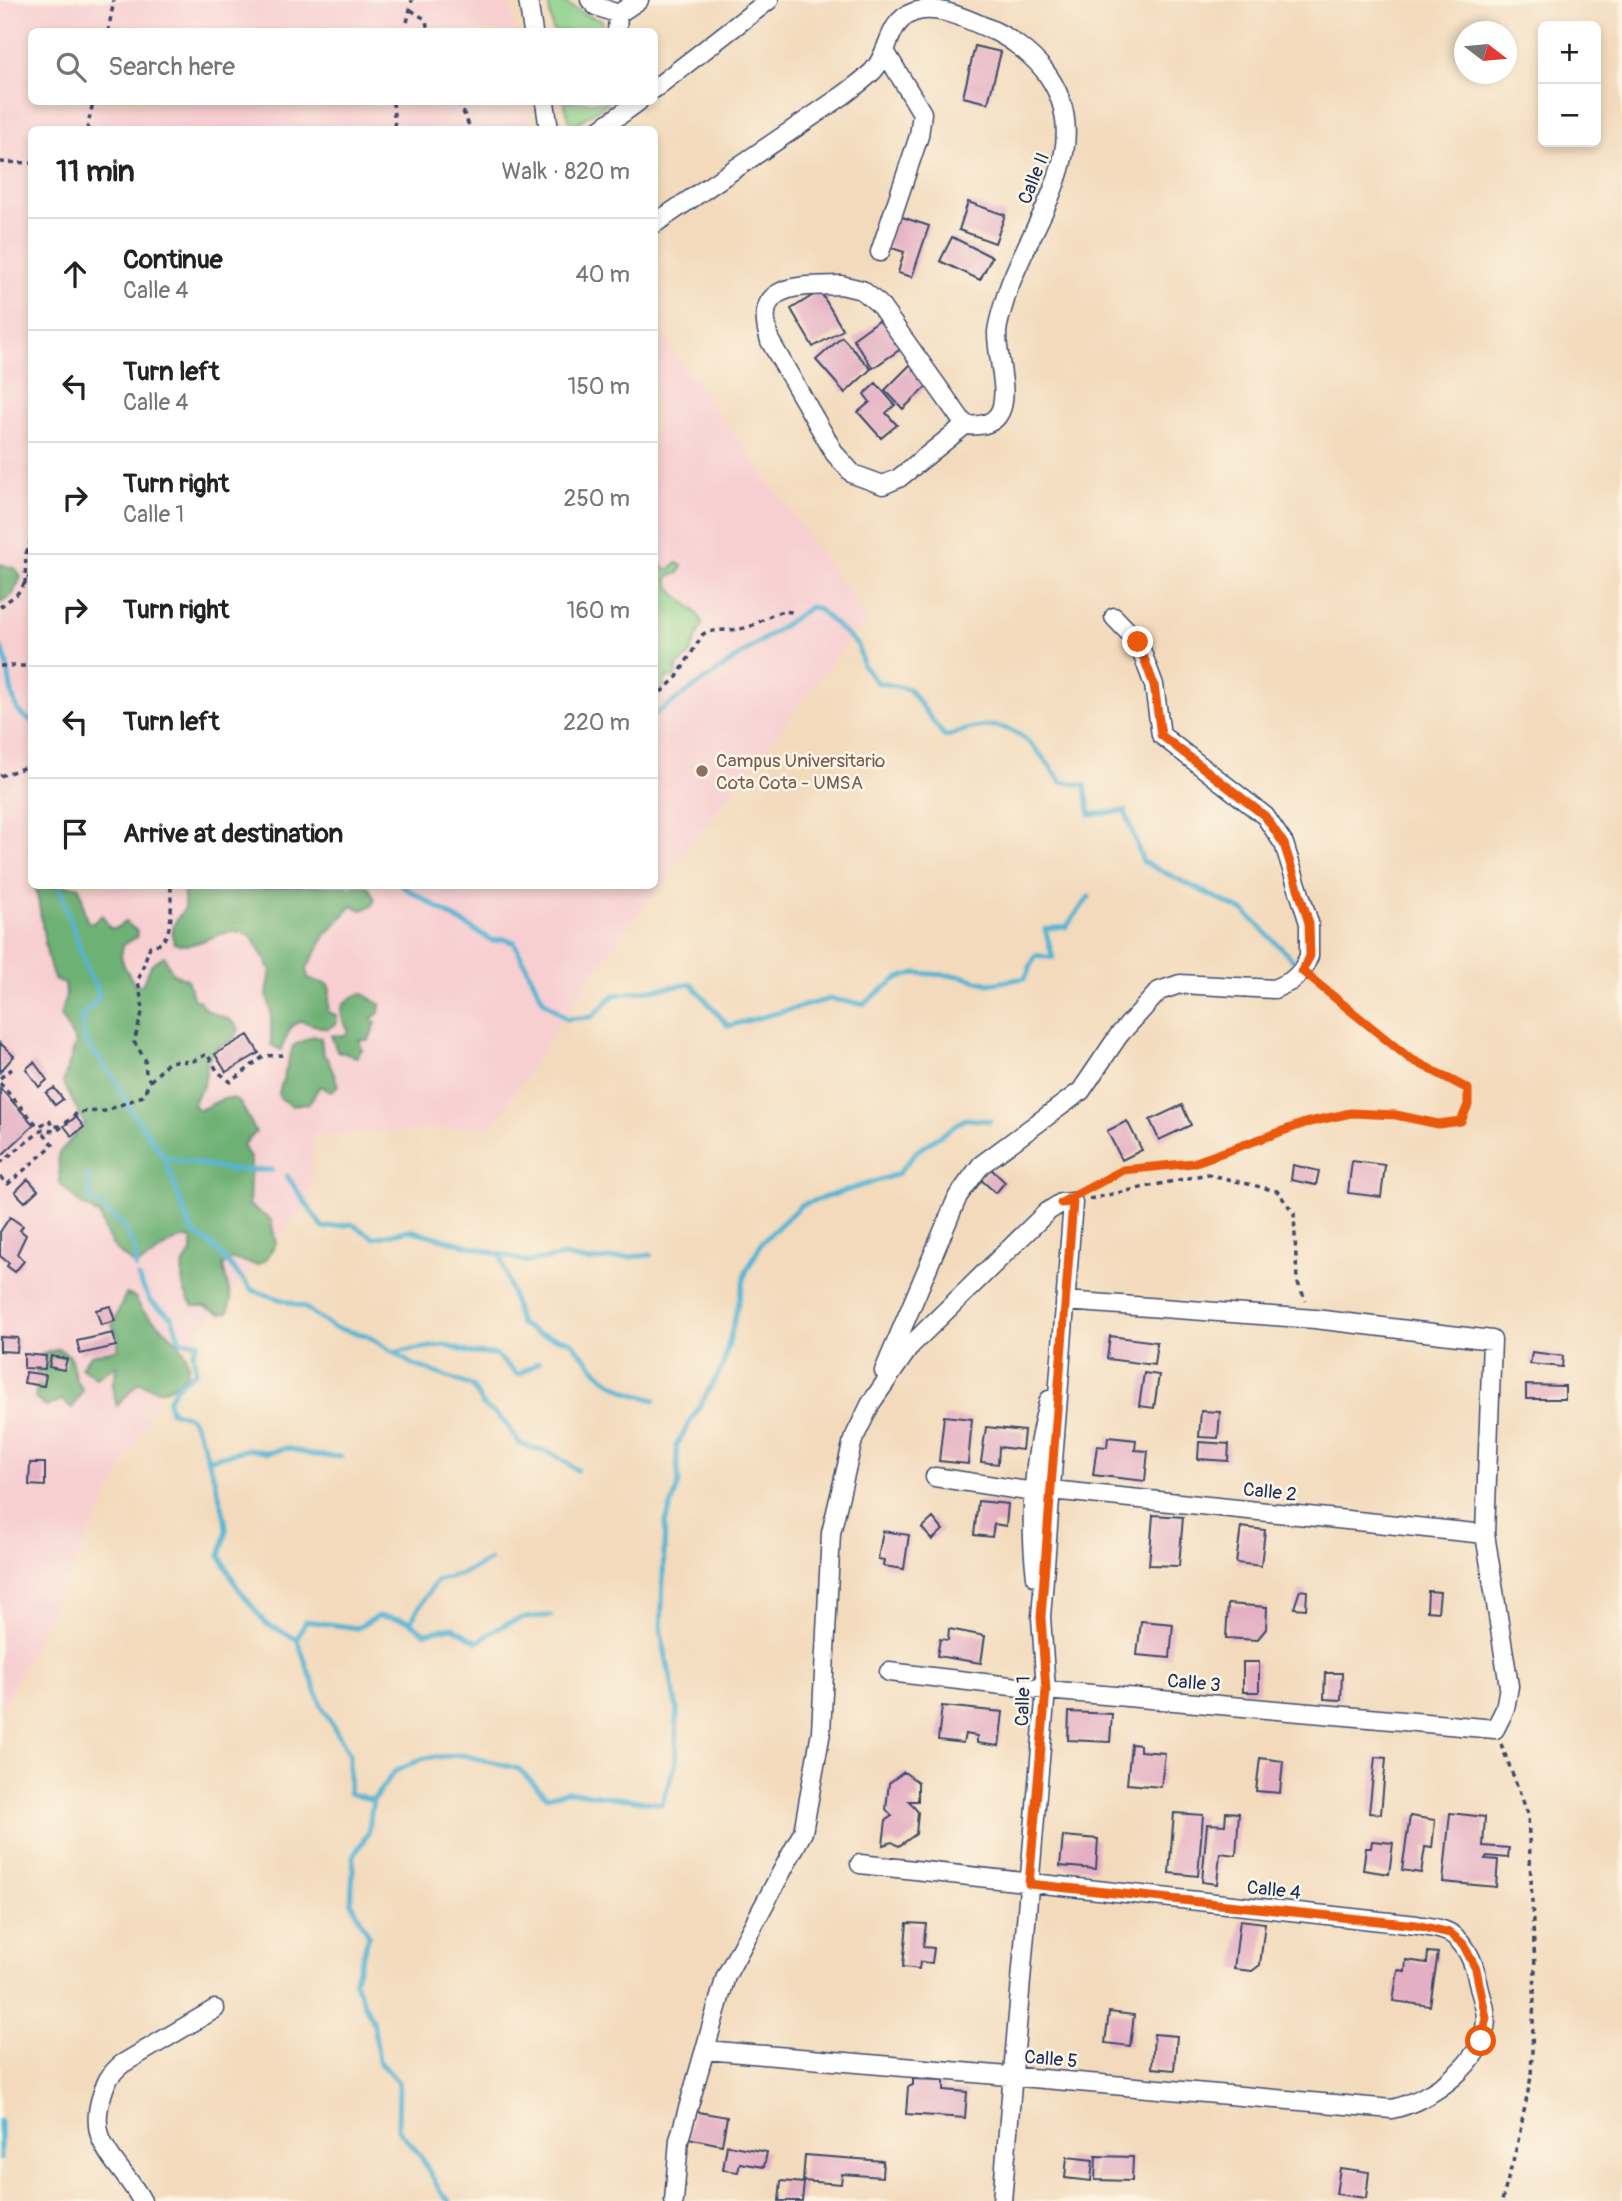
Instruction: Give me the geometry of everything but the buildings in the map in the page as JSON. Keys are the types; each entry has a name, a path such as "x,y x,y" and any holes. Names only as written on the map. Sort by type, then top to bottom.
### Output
{"street":[{"path":"528,0 532,28"},
{"path":"590,0 618,23 639,0"},
{"path":"658,86 769,0"},
{"name":"Calle II","path":"658,221 845,94 873,71 886,53 890,32 914,12 936,11 995,30 1035,59 1058,89 1067,120 1065,159 1007,294 997,331 1004,387 1001,409 996,419 983,426 965,425"},
{"path":"880,253 919,136 922,113 886,53"},
{"path":"545,105 548,126"},
{"path":"603,126 631,105"},
{"path":"841,285 862,290 879,304 965,425 899,478 883,485 853,474 835,454 770,341 763,321 766,306 777,292 797,286 841,285"},
{"path":"674,2201 680,2140 726,1976 803,1832 821,1732 831,1532 853,1440 958,1196 981,1165 1081,1091 1119,1035 1159,991 1180,984 1274,989 1291,981 1302,971 1310,956 1309,923 1284,844 1265,816 1161,735 1154,685 1138,642 1114,617"},
{"path":"871,1403 911,1345 1047,1212 1067,1203 1065,1301 1315,1319 1492,1340 1485,1534 1509,1686 1505,1709 1495,1729"},
{"name":"Calle 1","path":"1002,2201 1046,1690 1033,1549 1042,1491 1045,1411 1061,1357 1065,1301"},
{"name":"Calle 2","path":"935,1477 1042,1491 1485,1534"},
{"name":"Calle 3","path":"890,1672 1046,1690 1495,1729"},
{"name":"Calle 4","path":"860,1864 1416,1925 1450,1933 1463,1944 1476,1969 1486,2018 1481,2041 1467,2062 1439,2088 1416,2104 1392,2109"},
{"path":"142,2201 102,2145 96,2127 108,2076 122,2064 215,2009"},
{"name":"Calle 5","path":"706,2050 1392,2109"}],"path":[{"path":"109,28 114,0"},
{"path":"406,28 411,0"},
{"path":"411,10 425,19 428,28"},
{"path":"88,126 92,105"},
{"path":"393,105 395,126"},
{"path":"460,105 469,126"},
{"path":"0,162 28,163"},
{"path":"25,584 28,548"},
{"path":"0,607 9,603 28,579"},
{"path":"658,695 677,677 704,634 723,628 742,629 768,614 794,613"},
{"path":"1,666 28,666"},
{"path":"0,776 28,766"},
{"path":"150,1081 146,1074 145,1059 134,1042 143,1009 138,981 150,946 162,943 170,930 173,911 171,889"},
{"path":"1067,1203 1123,1170 1193,1163 1305,1123 1351,1113 1396,1115 1438,1124 1461,1121 1468,1105 1468,1089 1409,1058 1302,971"},
{"path":"0,1163 42,1130 54,1132 78,1112 116,1108 137,1100 143,1096 150,1081 166,1063 176,1058 191,1062 206,1054 218,1073 231,1082 264,1056 285,1055"},
{"path":"16,1066 0,1081 36,1125 40,1126 49,1120 52,1126 62,1126"},
{"path":"0,1177 8,1184 53,1145 42,1130"},
{"path":"1067,1203 1207,1174 1277,1191 1294,1213 1297,1281 1315,1319"},
{"path":"1495,1729 1528,1814 1535,1968 1531,2077 1502,2201"}],"shaded area":[{"name":"Campus Universitario Cota Cota - UMSA","path":"0,0 510,0 515,28 28,28 28,105 527,105 530,126 28,126 28,889 657,889 596,969 492,1127 313,1136 311,1199 180,1353 0,1714"},
{"name":"Campus Universitario Cota Cota - UMSA","path":"658,329 869,621 851,637 658,888"}],"green space":[{"path":"548,0 563,3 602,20 603,28 553,28"},
{"path":"565,105 604,105 573,126"},
{"path":"658,563 668,570 677,563 682,566 679,573 668,576 668,583 676,595 699,617 702,624 689,656 677,666 675,678 666,677 663,688 658,691"},
{"path":"0,564 16,569 21,577 13,594 0,603"},
{"path":"36,889 79,889 88,922 93,923 102,915 110,928 115,929 125,922 137,931 137,937 123,945 121,956 135,985 142,985 152,964 164,956 173,974 187,979 194,1000 199,1000 207,1010 229,1020 239,1029 235,1037 212,1054 203,1086 193,1105 200,1110 224,1098 235,1099 241,1104 256,1132 243,1145 251,1160 249,1205 271,1220 276,1243 266,1260 258,1265 232,1259 223,1266 231,1299 228,1312 221,1314 205,1306 194,1306 186,1294 182,1272 192,1252 192,1239 177,1240 136,1265 112,1245 100,1216 77,1201 60,1183 58,1154 85,1124 63,1083 76,1042 60,1016 66,995 65,984 54,979 50,968"},
{"path":"183,889 370,889 375,899 372,906 362,910 352,906 326,934 306,970 308,978 328,985 328,1012 336,1015 337,1023 327,1029 301,1021 291,1026 281,1050 271,1045 271,1012 267,994 271,970 251,936 231,932 193,944 174,943 173,928 185,908"},
{"path":"362,993 380,1004 379,1013 371,1019 376,1023 369,1040 359,1040 362,1049 357,1057 337,1051 331,1035 346,1036 348,1029 341,1011 346,1002"},
{"path":"313,1036 321,1038 323,1055 328,1059 338,1085 331,1092 320,1086 308,1105 304,1103 292,1106 280,1098 279,1093 293,1046"},
{"path":"126,1294 135,1297 143,1311 174,1338 186,1355 188,1364 187,1374 169,1388 153,1389 139,1382 117,1406 112,1387 117,1365 96,1378 81,1367 91,1355 118,1349 118,1336 112,1325"},
{"path":"59,1349 70,1356 76,1380 83,1390 72,1408 61,1400 47,1407 35,1398 38,1382 36,1364 42,1354"}],"waterway":[{"path":"658,712 810,607 817,608 858,645 863,665 876,682 909,689 945,737 984,726 1013,731 1037,751 1061,782 1085,785 1090,815 1125,811 1143,862 1245,912 1298,965"},
{"path":"0,646 7,665 13,698 17,708 28,719"},
{"path":"60,889 88,972 99,993 97,1000 81,1017 85,1042 115,1079 127,1104 164,1157 192,1232 213,1246 252,1290 304,1307 334,1328 366,1335 412,1364 472,1386 483,1405 504,1421 520,1444 553,1454 577,1470"},
{"path":"407,889 493,941 504,939 514,942 543,1000 567,1019 592,1017 614,995 692,984 728,1026 830,999 863,1004 898,978 916,973 960,976 989,984 1025,978 1036,955 1053,958 1045,929 1066,927 1089,897"},
{"path":"138,1277 150,1301 172,1317 180,1341 198,1342 193,1353 196,1371 176,1387 168,1401 171,1411 191,1419 201,1439 225,1520 226,1532 220,1556 236,1585 265,1623 297,1639 322,1707 349,1753 349,1793 373,1800 394,1772 424,1758 463,1755 519,1769 547,1797 567,1791 662,1804 676,1762 677,1709 661,1632 665,1524 679,1483 676,1446 723,1366 746,1272 762,1242 801,1205 898,1174 917,1151 965,1119 990,1121"},
{"path":"164,1157 229,1170 272,1170"},
{"path":"88,1175 89,1197 123,1225 135,1249 136,1268"},
{"path":"287,1176 323,1228 352,1224 374,1238 410,1230 528,1262 564,1256 587,1261 651,1255"},
{"path":"501,1256 520,1324 539,1334 570,1341 602,1376 627,1392 655,1400"},
{"path":"396,1352 444,1345 471,1353 495,1354 518,1375 539,1362"},
{"path":"207,1460 249,1449 268,1453 287,1448 312,1455 341,1457"},
{"path":"410,1622 436,1581 462,1574 490,1560"},
{"path":"297,1639 306,1621 357,1628 378,1616 407,1620 425,1633 453,1627 477,1642 512,1622 529,1617 551,1616"},
{"path":"373,1800 368,1833 354,1855 351,1901 369,1936 354,1981 374,2025 379,2061 399,2083 398,2129 420,2155 440,2191 450,2201"},
{"path":"0,2121 0,2159"}],"place":[{"name":"Campus Universitario Cota Cota - UMSA","path":"702,771"}],"route":[{"path":"1138,642 1154,685 1161,735 1265,816 1284,844 1295,870 1309,923 1310,956 1302,971 1409,1058 1468,1089 1468,1105 1461,1121 1438,1124 1396,1115 1351,1113 1305,1123 1193,1163 1123,1170 1061,1203 1073,1202 1041,1617 1046,1690 1029,1884 1416,1925 1450,1933 1463,1944 1476,1969 1486,2018 1481,2041"}]}
